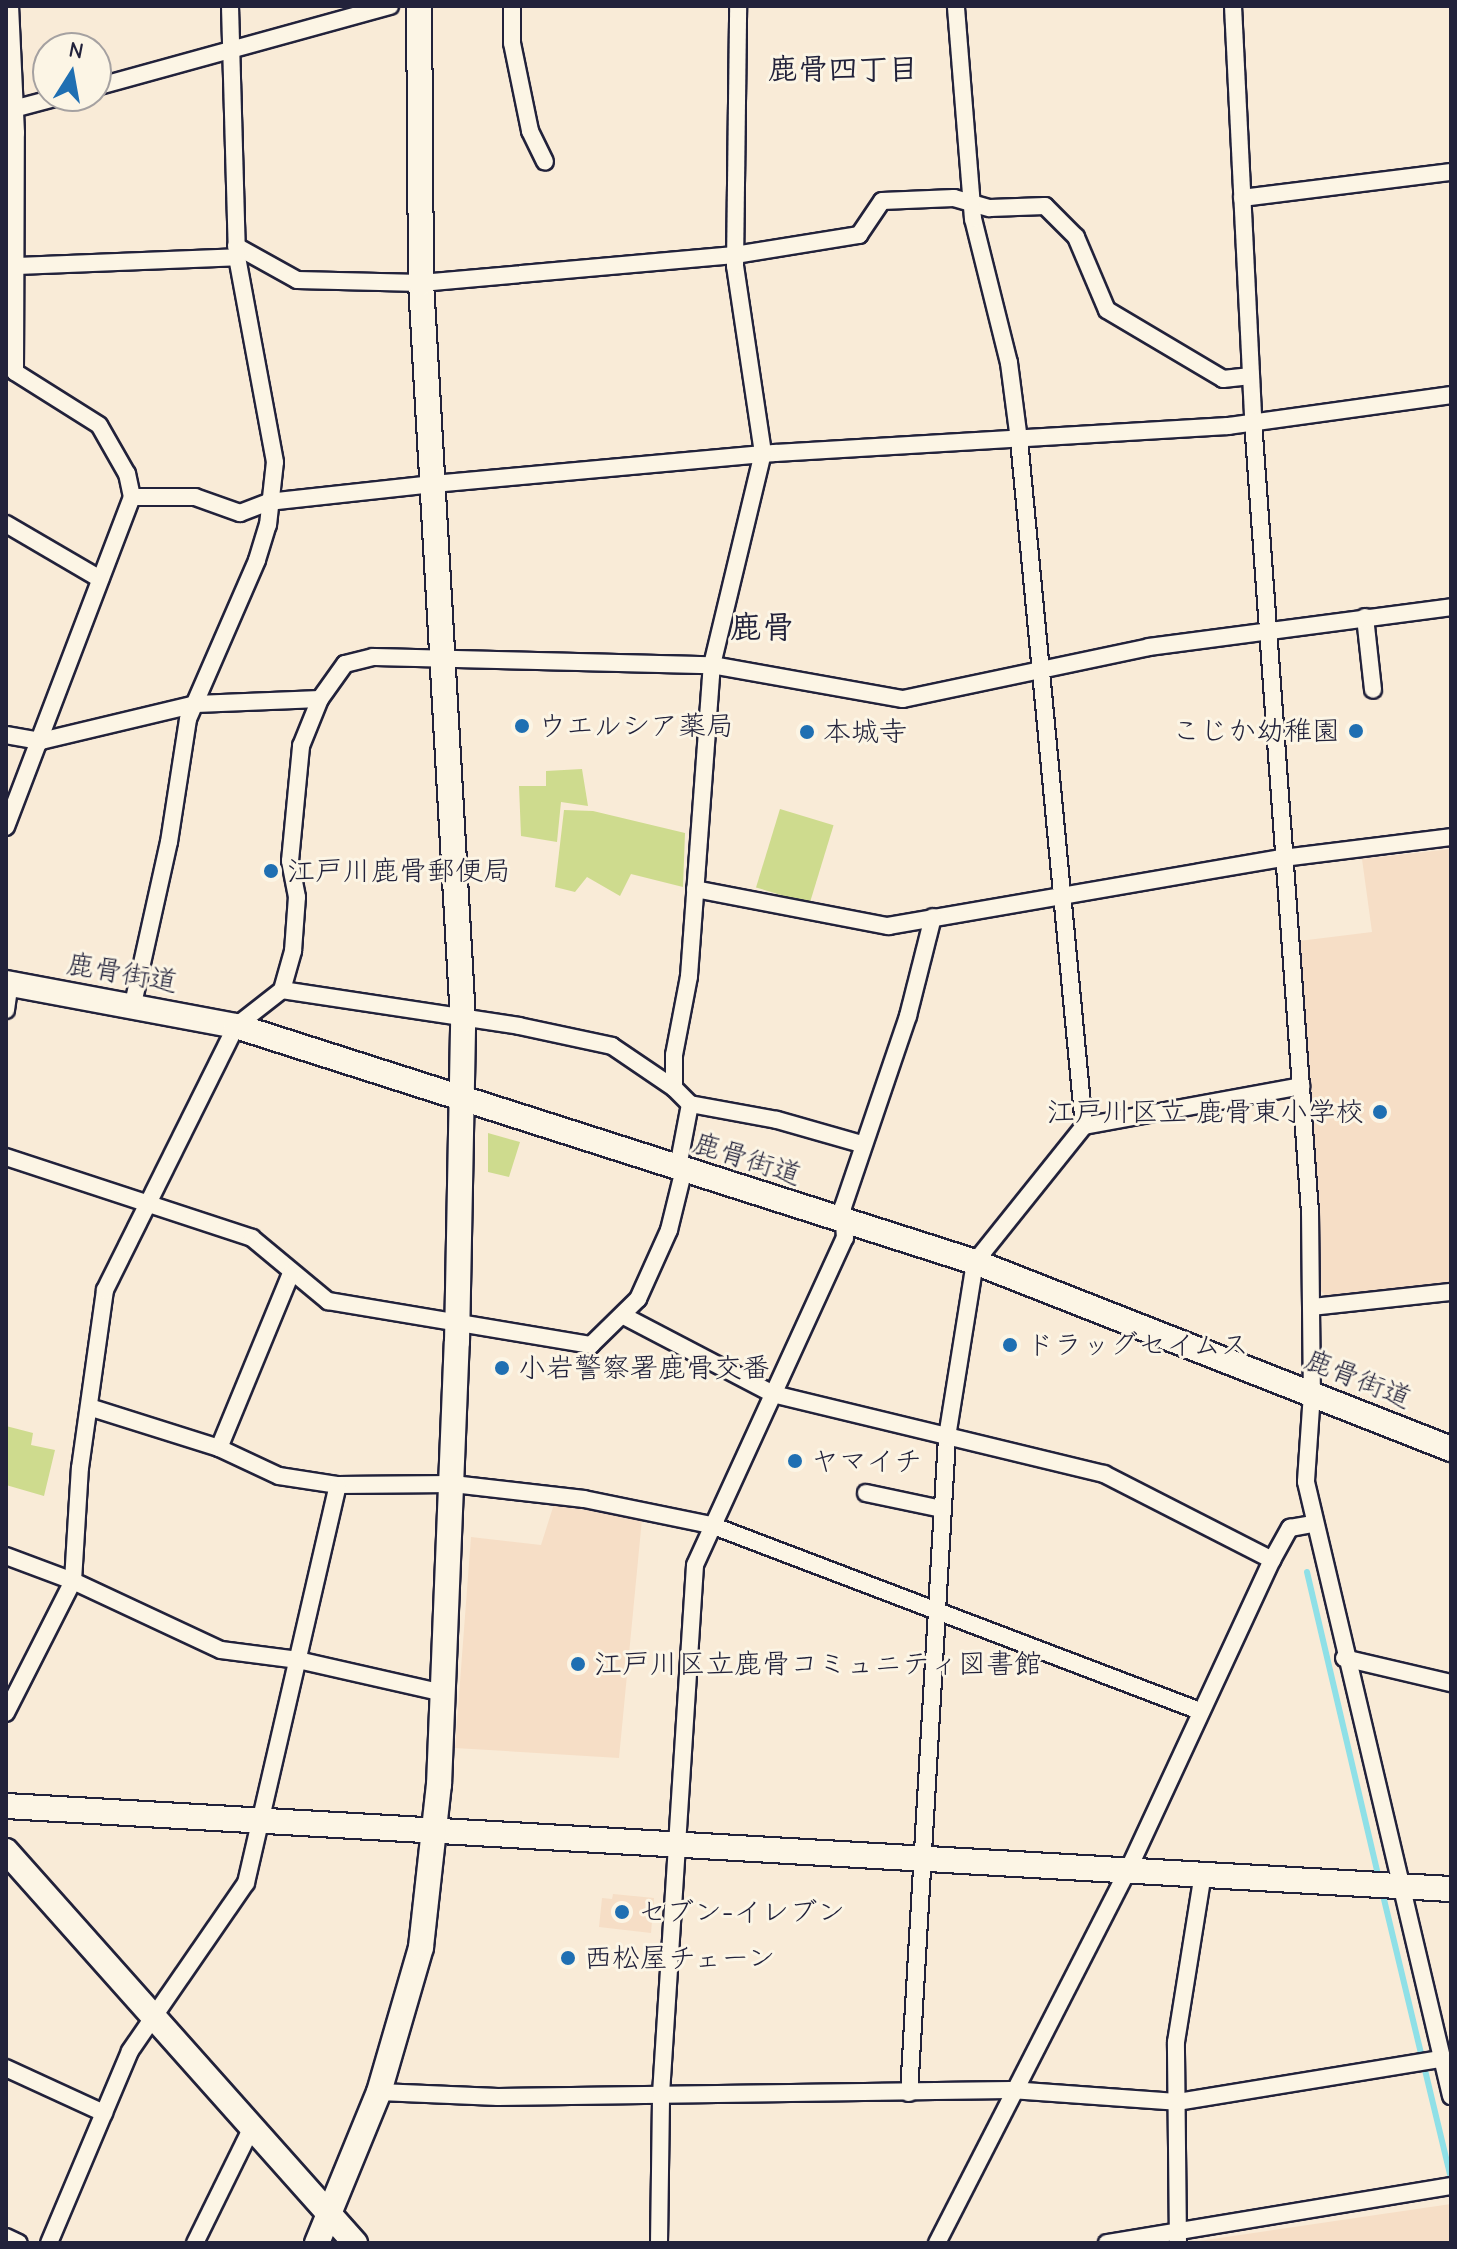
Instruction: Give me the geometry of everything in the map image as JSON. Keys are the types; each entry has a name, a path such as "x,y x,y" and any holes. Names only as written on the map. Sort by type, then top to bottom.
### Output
{"street":[{"path":"6,827 132,497 127,474 99,425 10,373 17,266 10,6"},
{"path":"133,1004 169,842 188,719 257,560 268,525 268,502 275,462 236,252 230,6"},
{"path":"112,83 390,6"},
{"path":"317,2243 331,2217 379,2092 421,1947 436,1829 453,1484 463,1020 421,283 419,6"},
{"path":"512,6 512,43 530,131 545,162"},
{"path":"674,1088 695,889 712,665 763,453 735,255 738,6"},
{"path":"956,6 971,203 1009,363 1019,440 1084,1126"},
{"path":"1233,6 1253,421 1301,1086 1312,1307 1312,1393 1306,1482 1312,1524 1451,2096"},
{"path":"11,110 32,104"},
{"path":"1242,198 1451,172"},
{"path":"17,266 236,252 297,280 421,283 735,255 859,235 882,201 954,198 971,203 1045,206 1076,237 1107,310 1223,379 1251,376"},
{"path":"132,497 195,497 240,513 268,502 433,484 763,453 1019,440 1253,421 1451,395"},
{"path":"6,524 100,579"},
{"path":"6,1713 73,1581 89,1407 105,1290 145,1200 236,1026 282,990 293,951 297,897 290,861 301,746 320,699 345,664 373,657 712,665 903,699 1269,629 1451,607"},
{"path":"1365,617 1373,690"},
{"path":"6,735 41,741 196,704 320,699"},
{"path":"695,889 888,926 1283,858 1451,837"},
{"path":"659,2243 661,2094 685,1764 681,1725 695,1565 845,1238 843,1207 861,1144 908,1016 933,917"},
{"path":"6,1010 8,983"},
{"name":"鹿骨街道","path":"8,983 133,1004 236,1026 975,1262 1451,1449"},
{"path":"282,990 612,1046 674,1088 690,1104 777,1120 861,1144"},
{"path":"909,2093 947,1437 975,1262 1084,1126 1301,1086"},
{"path":"6,1157 145,1200 252,1238 328,1301 591,1345 638,1299 669,1230 690,1104"},
{"path":"219,1448 291,1273"},
{"path":"1312,1307 1451,1292"},
{"path":"624,1316 773,1394 1104,1474 1272,1560"},
{"path":"89,1407 219,1448 279,1476 338,1485 453,1484 584,1499 711,1525 1200,1711"},
{"path":"49,2243 130,2051 246,1883 338,1485"},
{"path":"866,1493 942,1509"},
{"path":"937,2243 1019,2091 1129,1868 1272,1560 1290,1528 1312,1524"},
{"path":"6,1556 73,1581 221,1650 298,1660 443,1693"},
{"path":"1344,1658 1451,1683"},
{"path":"6,1806 436,1829 679,1846 921,1856 1451,1889"},
{"path":"6,1851 154,2013 355,2243"},
{"path":"1178,2236 1176,2042 1203,1874"},
{"path":"379,2092 661,2094 1019,2091 1177,2102 1441,2059"},
{"path":"6,2068 104,2113"},
{"path":"195,2243 253,2125"},
{"path":"1113,2243 1178,2236 1451,2186"},
{"path":"6,2237 19,2243"}],"shaded area":[{"name":"江戸川区立 鹿骨東小学校","path":"1451,849 1451,1283 1326,1296 1321,1291 1299,941 1372,932 1362,859"},
{"path":"554,1504 642,1519 619,1758 455,1748 471,1537 541,1545"},
{"path":"613,1894 654,1898 651,1933 599,1927 602,1898 612,1899"},
{"path":"1451,2204 1451,2243 1197,2243 1199,2241"}],"green space":[{"path":"582,769 588,806 561,802 557,842 521,836 519,786 546,786 546,771"},
{"path":"780,809 834,825 810,904 756,887"},
{"path":"564,810 593,811 685,833 683,887 631,874 620,896 587,877 575,892 555,887"},
{"path":"488,1133 520,1142 509,1177 488,1172"},
{"path":"6,1426 33,1433 31,1445 55,1450 44,1496 6,1485"}],"waterway":[{"path":"1307,1572 1379,1880"},
{"path":"1382,1891 1451,2178"}],"place":[{"name":"ウエルシア薬局","path":"522,726"},
{"name":"こじか幼稚園","path":"1356,731"},
{"name":"本城寺","path":"807,732"},
{"name":"江戸川鹿骨郵便局","path":"271,871"},
{"name":"江戸川区立 鹿骨東小学校","path":"1380,1112"},
{"name":"ドラッグセイムス","path":"1010,1345"},
{"name":"小岩警察署鹿骨交番","path":"502,1368"},
{"name":"ヤマイチ","path":"795,1461"},
{"name":"江戸川区立鹿骨コミュニティ図書館","path":"578,1664"},
{"name":"セブン-イレブン","path":"622,1912"},
{"name":"西松屋チェーン","path":"568,1958"}],"district":[{"name":"鹿骨四丁目","path":"843,70"},
{"name":"鹿骨","path":"762,628"}]}
